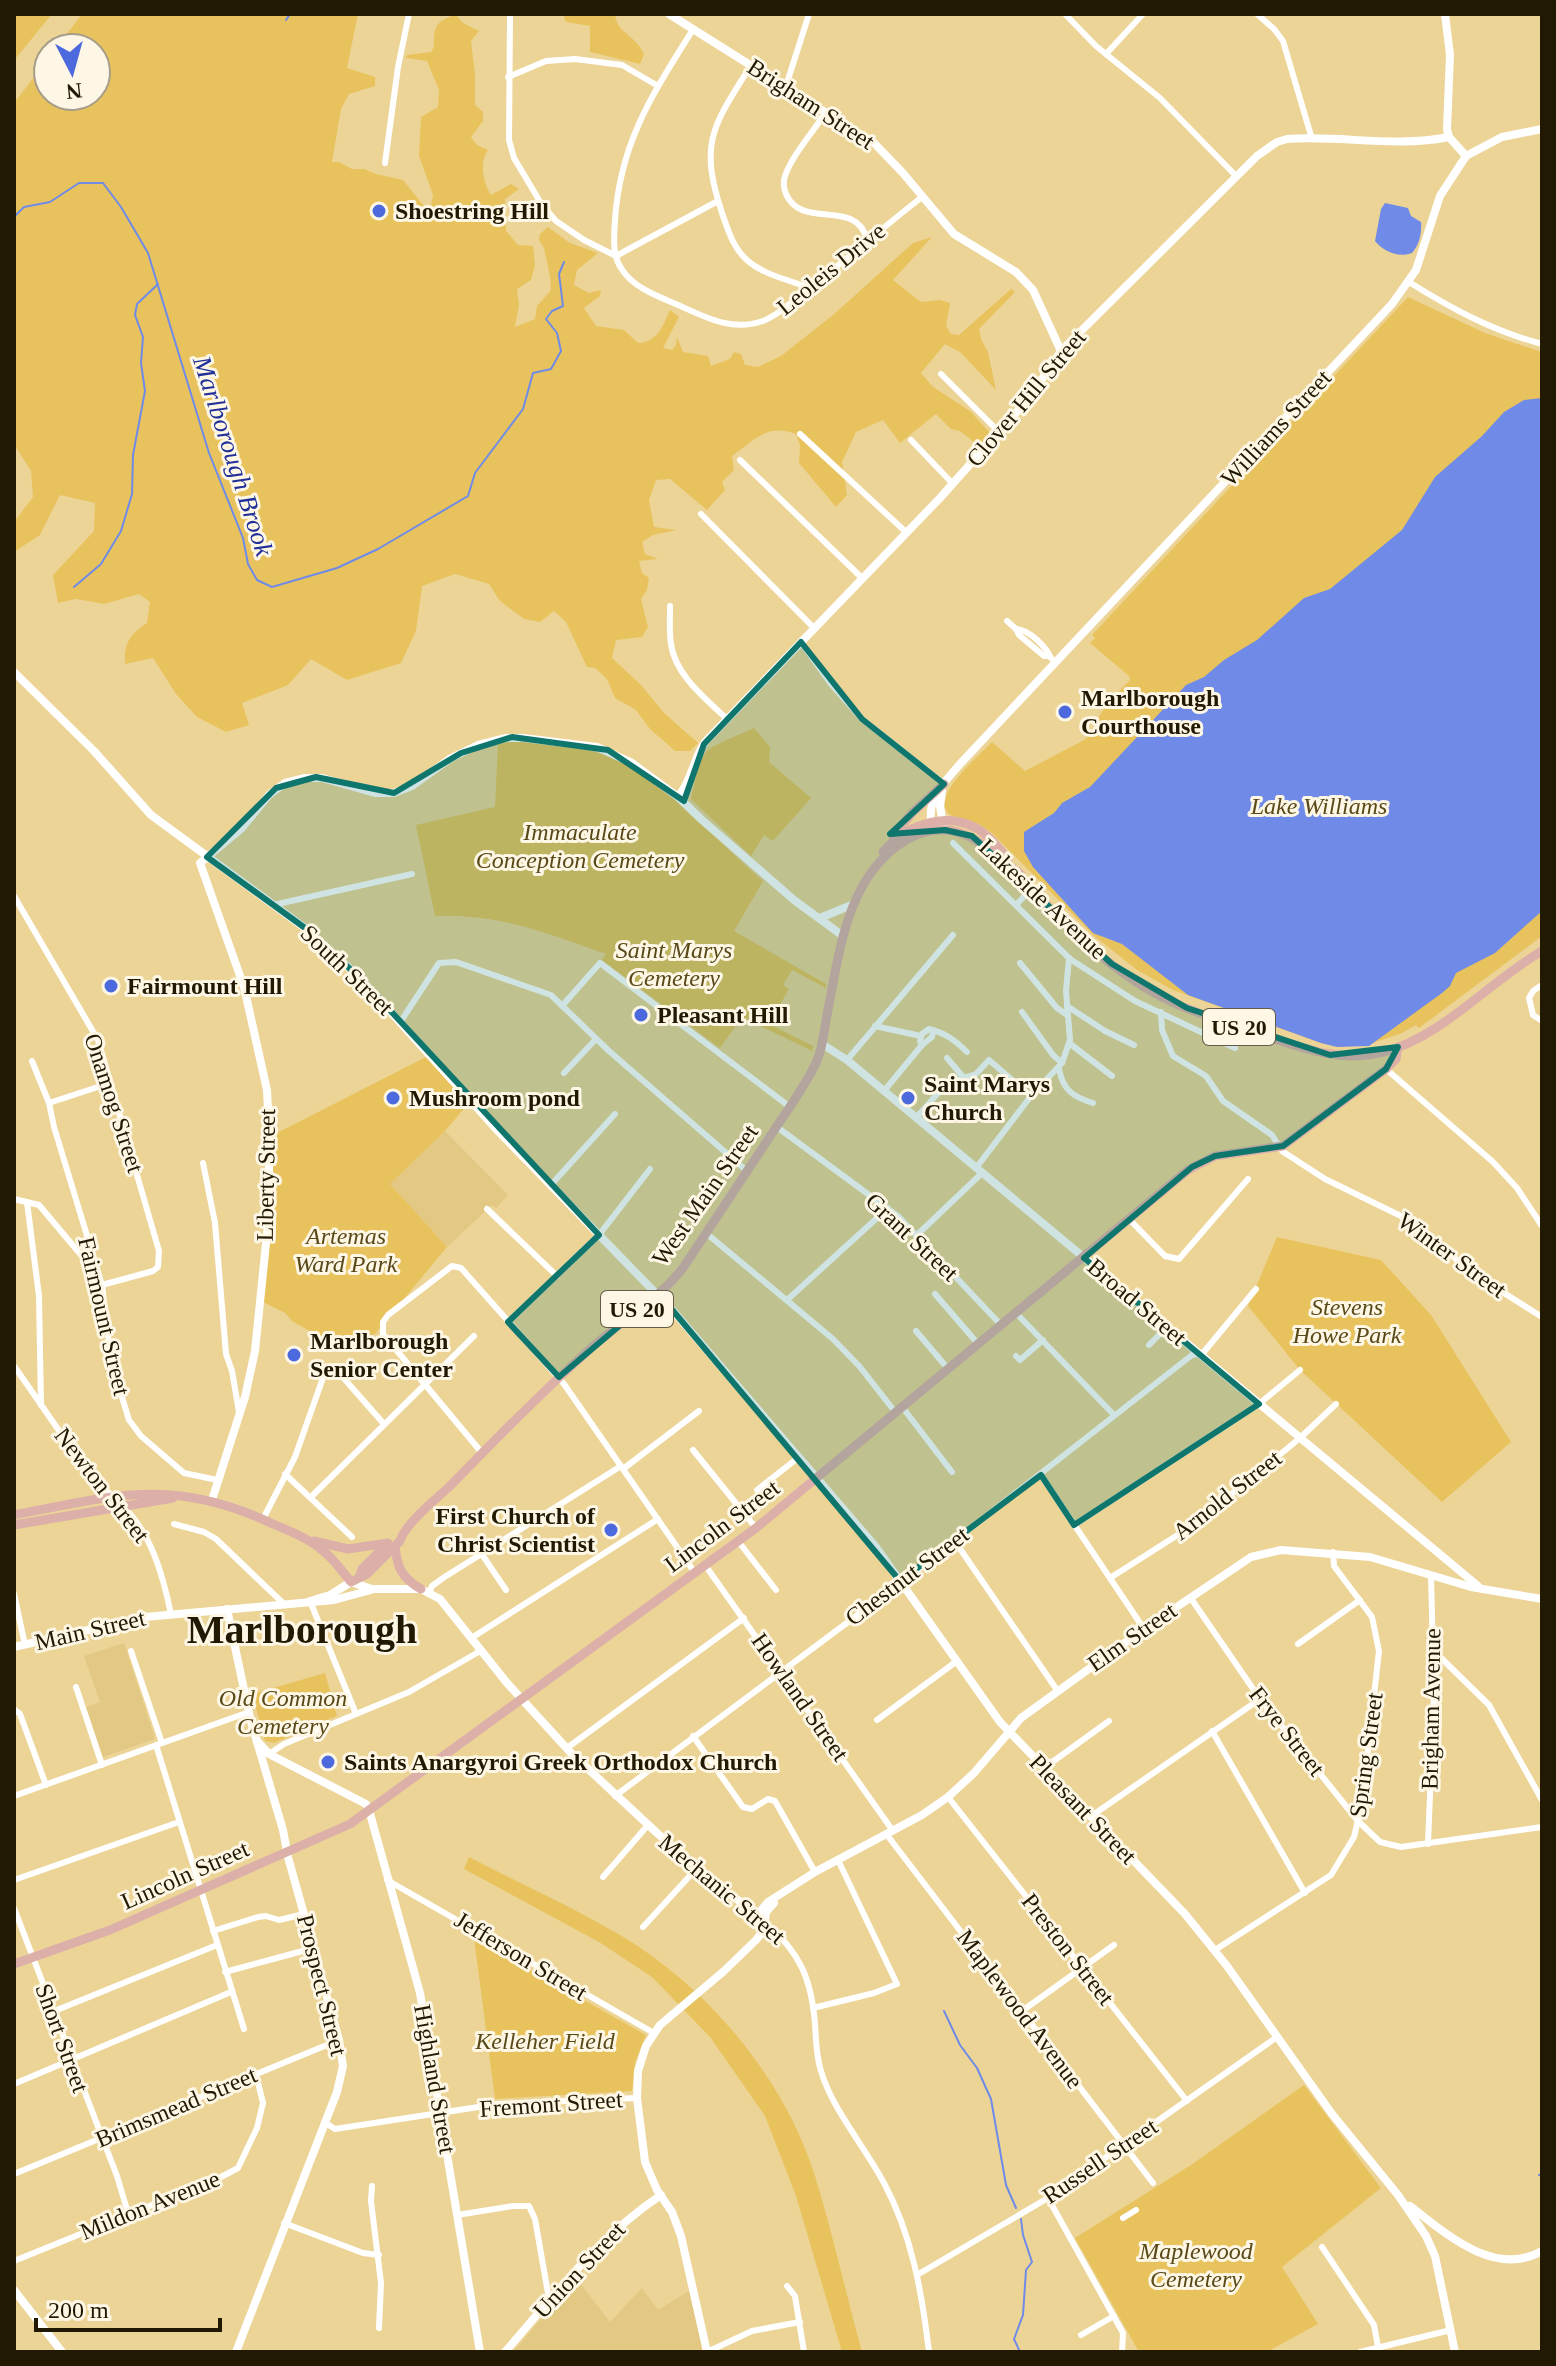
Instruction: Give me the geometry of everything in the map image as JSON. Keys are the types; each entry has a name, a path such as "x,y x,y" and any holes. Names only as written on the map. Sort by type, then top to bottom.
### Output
{"main road":[{"path":"889,845 901,825 944,784"},
{"name":"West Main Street","path":"356,1578 367,1574 391,1545 559,1377 677,1276 816,1063 843,936 854,904 878,862 901,843 931,826 943,825"},
{"name":"Lakeside Avenue","path":"943,825 982,842 1021,875 1076,933 1112,964 1174,1003 1299,1048 1330,1055 1357,1057 1398,1047 1430,1031 1542,951"},
{"name":"US 20","path":"878,862 889,845 905,831 931,826"},
{"name":"Lincoln Street","path":"14,1964 110,1930 288,1850 338,1831 756,1528 1188,1170 1205,1160 1228,1153 1280,1147 1386,1069 1396,1059 1398,1047"},
{"path":"14,1515 110,1496 161,1493 212,1500 242,1509 300,1536 323,1550 356,1578"},
{"path":"14,1525 122,1505 178,1498 212,1500"},
{"path":"300,1536 348,1549 391,1545 402,1575 425,1591"}],"street":[{"path":"385,163 398,67 409,14"},
{"path":"510,14 509,142 521,171 556,221 616,256"},
{"name":"Brigham Street","path":"669,14 874,143 954,234 1016,272 1033,290 1061,351"},
{"path":"786,86 809,14"},
{"path":"1065,14 1106,54 1160,98 1236,176"},
{"path":"1106,54 1143,14"},
{"path":"1257,14 1283,41 1312,139"},
{"path":"1445,14 1450,55 1449,137 1466,156 1502,137 1542,129"},
{"path":"616,256 614,223 626,155 637,124 692,31"},
{"path":"508,77 546,61 575,59 622,65 658,86"},
{"path":"751,65 720,115 712,135 709,164 718,201 733,241 746,259 762,270 809,288"},
{"path":"826,112 785,174 785,191 793,205 803,212 835,215 857,222 862,226 867,240"},
{"name":"Clover Hill Street","path":"678,797 686,789 702,747 727,719 953,484 1030,397 1061,351 1257,156 1287,139 1416,141 1449,137"},
{"name":"Williams Street","path":"931,826 929,808 944,784 1392,304 1422,258 1445,186 1466,156"},
{"name":"Leoleis Drive","path":"616,256 623,272 640,286 710,320 729,325 747,324 770,318 922,197"},
{"path":"616,256 718,201"},
{"path":"1409,282 1479,322 1503,333 1542,344"},
{"path":"941,374 999,432"},
{"path":"800,434 907,533"},
{"path":"911,440 953,484"},
{"path":"740,460 862,578"},
{"path":"701,514 814,628"},
{"path":"670,606 671,646 676,661 695,688 727,719"},
{"path":"1007,621 1016,629 1023,629 1057,663"},
{"path":"801,642 831,684 862,719 944,784 940,806 943,825"},
{"name":"South Street","path":"14,672 97,754 151,815 314,936 401,1021 550,1186 658,1293"},
{"path":"207,857 241,829 272,791 285,783 322,778 375,793 394,793 412,786 456,755 482,743 506,738 608,750 647,773 678,797 794,900 843,936"},
{"name":"Lakeside Avenue","path":"953,843 1069,958 1112,988 1235,1048"},
{"name":"Liberty Street","path":"207,857 200,863 200,868 244,987 267,1090 269,1130 268,1233 255,1351 240,1417 212,1500"},
{"path":"273,905 412,874"},
{"path":"1016,905 1033,887"},
{"name":"Onamog Street","path":"14,896 98,1040 160,1260 153,1271 102,1285"},
{"path":"820,918 854,904"},
{"path":"847,1060 953,935"},
{"path":"917,1235 979,1170 1031,1096 1060,1066 1069,1043 1069,958"},
{"path":"401,1021 439,963 456,962 551,995 596,1039 747,1171"},
{"path":"562,1006 600,963 790,1107"},
{"path":"1020,963 1057,1008 1067,1015"},
{"path":"1542,985 1529,998 1533,1015 1542,1021"},
{"path":"1067,1006 1120,1040 1134,1045"},
{"path":"1022,1012 1060,1066 1066,1089 1077,1098 1093,1103"},
{"name":"Winter Street","path":"1161,1012 1162,1030 1173,1056 1212,1082 1223,1101 1272,1135 1300,1165 1405,1218 1477,1276 1542,1317"},
{"path":"875,1026 921,1036"},
{"path":"884,1091 932,1037 933,1030"},
{"path":"922,1045 921,1036 925,1031 933,1030 952,1038 967,1052"},
{"path":"564,1073 596,1039"},
{"path":"1069,1043 1112,1076"},
{"name":"Broad Street","path":"822,1044 847,1060 1481,1589"},
{"path":"947,1058 964,1078"},
{"path":"916,1118 947,1083 976,1074 989,1060 1031,1096"},
{"name":"Fairmount Street","path":"32,1061 49,1103 102,1285 111,1361 129,1420 141,1436 184,1473 217,1480"},
{"path":"1386,1069 1507,1176 1542,1226"},
{"path":"49,1103 110,1083"},
{"path":"550,1186 615,1114"},
{"name":"Grant Street","path":"777,1127 888,1208 1002,1326"},
{"path":"203,1163 215,1223 226,1354 240,1417"},
{"path":"508,1322 599,1235 650,1169"},
{"path":"1129,1219 1165,1256 1179,1259 1248,1179"},
{"path":"14,1199 39,1205 98,1275"},
{"path":"27,1202 39,1296 41,1405"},
{"path":"787,1300 888,1208"},
{"path":"487,1209 557,1276"},
{"path":"706,1233 833,1339 952,1472"},
{"path":"482,1453 383,1334 383,1322 398,1307 452,1266 461,1268 559,1377 695,1573"},
{"name":"Chestnut Street","path":"615,1796 1041,1475 1114,1415 1198,1353 1203,1353 1256,1289"},
{"name":"Pleasant Street","path":"658,1293 876,1547 1008,1731 1193,1922 1215,1950 1337,2121 1419,2223 1435,2256 1455,2352"},
{"path":"935,1294 979,1345"},
{"path":"1017,1314 1114,1415"},
{"path":"1149,1345 1167,1327"},
{"path":"916,1331 949,1370"},
{"path":"311,1497 474,1336"},
{"path":"1016,1356 1020,1360 1043,1340"},
{"name":"Newton Street","path":"14,1366 148,1542 166,1589 171,1614"},
{"path":"263,1519 295,1457 324,1375 333,1370 340,1374 384,1424"},
{"path":"1074,1525 1259,1404 1300,1370"},
{"name":"Arnold Street","path":"1110,1578 1195,1524 1300,1438 1336,1404"},
{"path":"356,1714 310,1601 334,1600 372,1589 425,1591 663,1441 699,1411"},
{"path":"693,1450 756,1528"},
{"path":"757,1490 799,1457"},
{"path":"285,1474 352,1537"},
{"path":"1041,1475 1144,1629"},
{"path":"473,1637 658,1519"},
{"path":"174,1524 204,1532 216,1539 284,1604"},
{"path":"954,1540 1057,1690"},
{"path":"738,1541 776,1590"},
{"name":"Elm Street","path":"758,1914 763,1905 815,1872 890,1833 948,1797 981,1765 1008,1731 1057,1690 1235,1566 1266,1552 1333,1552 1370,1557 1481,1589 1542,1599"},
{"name":"Spring Street","path":"1215,1950 1331,1875 1354,1837 1379,1651 1372,1617 1334,1566 1333,1552"},
{"path":"481,1553 506,1590"},
{"path":"1443,1579 1451,1563"},
{"name":"Howland Street","path":"705,1565 890,1833"},
{"name":"Brigham Avenue","path":"1428,1844 1434,1651 1431,1575"},
{"path":"356,1578 372,1589"},
{"name":"West Main Street","path":"310,1601 330,1595 356,1578"},
{"name":"Mechanic Street","path":"425,1591 449,1607 521,1698 615,1796 697,1868 758,1914 797,1956 809,1985 821,2072 897,2209 910,2246 929,2352"},
{"path":"14,1594 25,1645"},
{"name":"Frye Street","path":"1190,1597 1260,1699 1358,1821 1380,1842 1388,1846 1428,1844 1542,1827"},
{"path":"1298,1644 1360,1600"},
{"name":"Main Street","path":"14,1647 171,1614 310,1601"},
{"name":"Prospect Street","path":"227,1609 249,1712 339,2040 342,2075 236,2352"},
{"path":"567,1748 744,1618"},
{"path":"269,1754 284,1744 409,1692 482,1650"},
{"path":"131,1651 179,1822 244,2029"},
{"path":"1434,1651 1489,1705 1542,1800"},
{"path":"877,1720 957,1661"},
{"path":"76,1687 102,1765"},
{"path":"1090,1817 1260,1699"},
{"path":"17,1711 46,1785"},
{"path":"14,1796 249,1712"},
{"path":"1044,1768 1109,1721"},
{"path":"1212,1731 1305,1893"},
{"path":"693,1736 743,1807 752,1809 768,1799 775,1801 815,1872"},
{"path":"257,1741 269,1754 366,1804 369,1810"},
{"name":"Preston Street","path":"948,1797 1187,2101"},
{"name":"Highland Street","path":"369,1810 420,1993 480,2352"},
{"path":"14,1880 179,1822"},
{"path":"603,1877 648,1825"},
{"name":"Maplewood Avenue","path":"890,1833 1153,2183"},
{"path":"813,2008 896,1986 895,1976 838,1860"},
{"path":"643,1927 697,1868"},
{"name":"Jefferson Street","path":"387,1880 654,2033"},
{"path":"779,1896 766,1912 764,1930 744,1953 669,2015 654,2033 642,2058 637,2098 645,2162 672,2212 681,2236 707,2352 752,2331 800,2322"},
{"name":"Elm Street","path":"735,1899 759,1903 779,1896"},
{"name":"Short Street","path":"14,1908 128,2213"},
{"path":"213,1931 258,1917 279,1920 304,1914"},
{"path":"52,2012 217,1945"},
{"path":"1022,2011 1114,1945"},
{"path":"225,1972 314,1948"},
{"path":"14,2084 231,1992"},
{"name":"Russell Street","path":"917,2275 1048,2198 1277,2037"},
{"name":"Brimsmead Street","path":"14,2174 339,2040"},
{"name":"Mildon Avenue","path":"14,2261 238,2168 262,2113 262,2093 256,2074"},
{"name":"Fremont Street","path":"324,2122 335,2129 526,2101 637,2098"},
{"path":"372,2186 381,2283 379,2328"},
{"name":"Union Street","path":"505,2352 549,2299 618,2226 661,2195"},
{"path":"1398,2195 1459,2241 1483,2254 1501,2259 1520,2259 1542,2251"},
{"path":"1048,2198 1123,2333 1122,2352"},
{"path":"457,2215 529,2206 535,2219 549,2299"},
{"path":"1123,2218 1136,2210"},
{"path":"284,2223 363,2253 379,2255"},
{"path":"1322,2247 1374,2325 1378,2350"},
{"path":"787,2286 795,2296 804,2352"},
{"path":"14,2290 62,2352"},
{"path":"1081,2335 1114,2316"},
{"path":"1360,2352 1451,2330"}],"highlighted area":[{"path":"801,642 862,719 944,784 890,834 945,830 972,836 1112,964 1187,1008 1330,1055 1398,1047 1386,1069 1283,1146 1215,1156 1192,1167 1084,1258 1259,1404 1074,1525 1041,1475 900,1581 658,1293 559,1377 508,1322 599,1235 360,978 305,928 207,857 276,788 316,777 394,793 461,753 512,737 608,750 684,801 704,744"}],"shaded area":[{"path":"445,1131 508,1195 496,1208 492,1205 447,1247 390,1184"},
{"path":"124,1643 155,1739 103,1757 86,1707 100,1702 84,1656"},
{"path":"576,2278 610,2322 642,2288 658,2310 689,2291 704,2352 513,2352"}],"green space":[{"path":"14,14 52,14 37,32 32,32 32,38 16,58"},
{"path":"82,14 358,14 347,68 375,77 375,86 349,94 341,109 332,162 403,180 424,206 431,205 433,195 419,156 421,117 438,107 439,90 427,61 406,58 407,55 431,52 437,26 444,19 456,15 463,23 479,31 471,41 475,105 483,112 483,121 471,137 477,145 488,150 483,166 486,184 491,195 511,184 519,189 505,199 506,231 518,245 533,246 535,265 531,280 517,289 519,305 515,327 535,319 537,306 551,290 544,248 539,240 540,234 548,227 570,243 598,253 577,270 574,285 589,293 601,290 600,296 584,308 596,326 624,330 638,343 645,342 658,332 670,310 679,317 663,348 672,350 677,337 683,352 708,356 711,366 730,359 734,352 741,354 745,365 758,367 781,356 833,315 913,243 932,237 893,280 921,302 940,300 950,303 946,326 951,334 959,335 1011,289 1015,292 979,329 988,352 996,390 960,352 945,344 921,373 933,387 970,411 990,433 979,446 960,431 951,429 936,414 900,443 883,420 856,432 842,462 847,495 836,507 799,463 800,445 796,434 786,431 761,435 732,456 734,470 722,482 725,490 707,510 670,479 656,480 649,500 654,527 676,530 653,535 642,542 645,554 658,559 639,561 642,573 649,578 647,590 641,599 648,627 642,637 616,640 612,658 642,686 663,712 698,743 690,751 675,751 650,729 636,710 615,698 607,679 595,668 587,667 566,622 554,611 540,622 524,619 500,601 489,584 455,574 422,586 416,631 401,663 347,680 311,659 288,685 242,703 249,725 226,732 197,717 176,694 153,658 125,664 127,645 132,635 147,623 150,602 139,594 104,604 76,599 58,603 53,575 94,531 95,503 60,495 40,535 14,552 14,522 33,497 31,471 14,444 14,103 32,80 32,112 112,112 112,32 68,32"},
{"path":"563,14 615,14 619,26 644,54 640,64 590,52 590,26 566,22"},
{"name":"Lake Williams","path":"1408,297 1485,333 1542,352 1542,936 1419,1028 1416,1025 1372,1043 1324,1044 1173,990 1137,970 1093,935 992,833 976,823 952,816 945,809 945,800 957,778 992,742 1025,771 1086,739 1106,705 1130,680 1090,643 1095,638 1092,635"},
{"path":"754,728 770,747 769,762 811,798 773,841 764,835 751,856 691,799 699,766 708,750"},
{"name":"Immaculate Conception Cemetery","path":"519,741 588,750 631,768 671,796 763,881 734,931 826,984 826,988 792,970 783,985 789,989 769,1024 813,1046 812,1051 742,1017 720,1048 602,960 606,954 502,922 435,916 416,825 495,807 498,743"},
{"name":"Artemas Ward Park","path":"426,1057 468,1104 390,1184 447,1247 375,1334 344,1342 323,1339 263,1302 272,1218 273,1135"},
{"name":"Stevens Howe Park","path":"1277,1237 1381,1260 1431,1315 1511,1442 1442,1502 1300,1370 1248,1306"},
{"name":"Old Common Cemetery","path":"325,1673 337,1716 274,1743 265,1741 252,1694"},
{"path":"469,1857 583,1914 652,1956 712,2008 739,2038 784,2104 801,2140 822,2198 862,2352 842,2352 796,2196 765,2116 710,2037 652,1977 599,1942 464,1869"},
{"name":"Kelleher Field","path":"474,1938 646,2035 635,2062 632,2091 495,2099"},
{"name":"Maplewood Cemetery","path":"1304,2085 1381,2188 1282,2267 1318,2324 1267,2352 1139,2352 1075,2238 1191,2165"}],"water":[{"path":"1385,203 1408,208 1411,216 1421,222 1420,239 1412,253 1392,253 1375,241"},
{"name":"Lake Williams","path":"1542,398 1542,911 1495,953 1456,973 1450,986 1442,993 1369,1046 1337,1047 1321,1043 1188,995 1122,944 1093,933 1033,867 1024,851 1024,832 1054,813 1062,803 1090,787 1186,685 1204,677 1224,660 1257,640 1304,598 1330,589 1402,530 1435,477 1504,412 1524,400"}],"waterway":[{"path":"286,20 290,14"},
{"name":"Marlborough Brook","path":"14,217 24,207 50,202 79,183 103,183 121,207 148,253 209,453 243,538 248,564 257,580 272,587 337,568 378,549 468,496 475,473 523,409 533,373 551,369 561,351 557,333 546,319 552,311 563,306 559,274 564,262"},
{"path":"74,587 101,564 121,531 132,494 133,455 145,391 141,363 143,337 135,315 137,304 158,284"},
{"path":"944,2011 991,2099 1006,2185 1016,2208"},
{"path":"1020,2352 1014,2339 1023,2315 1026,2270 1032,2262 1021,2219"}],"place":[{"name":"Shoestring Hill","path":"379,211"},
{"name":"Marlborough Courthouse","path":"1065,712"},
{"name":"Fairmount Hill","path":"111,986"},
{"name":"Pleasant Hill","path":"641,1015"},
{"name":"Mushroom pond","path":"393,1098"},
{"name":"Saint Marys Church","path":"908,1098"},
{"name":"Marlborough Senior Center","path":"294,1355"},
{"name":"First Church of Christ Scientist","path":"611,1530"},
{"name":"Saints Anargyroi Greek Orthodox Church","path":"328,1762"}],"district":[{"name":"Marlborough","path":"302,1629"}],"park label":[{"name":"Saint Marys Cemetery","path":"674,964"}]}
